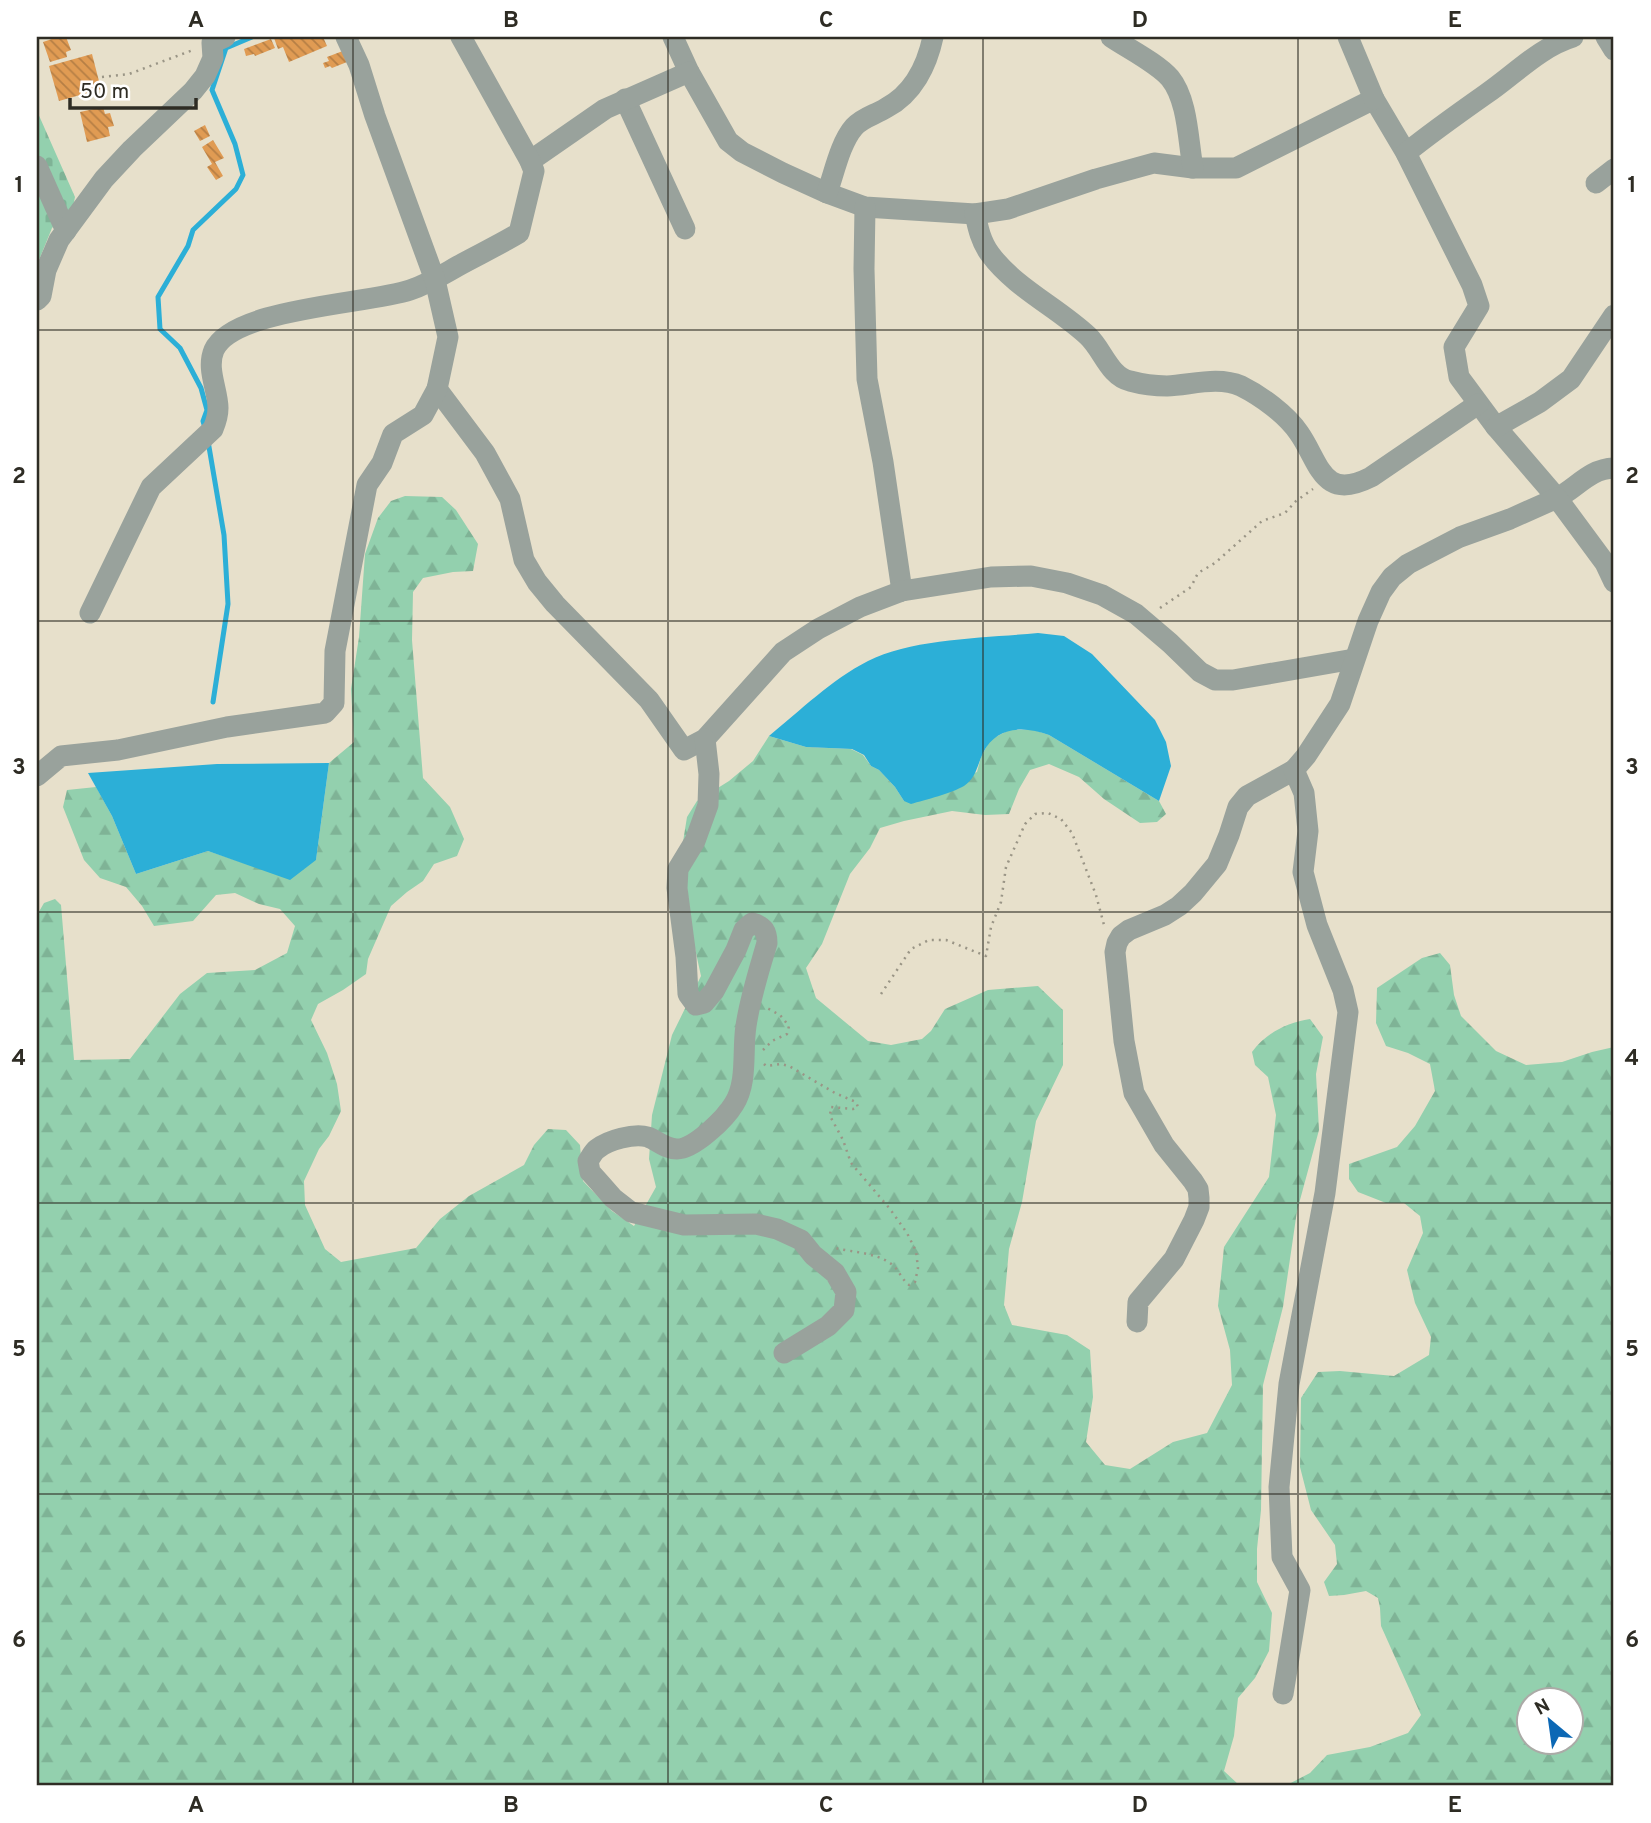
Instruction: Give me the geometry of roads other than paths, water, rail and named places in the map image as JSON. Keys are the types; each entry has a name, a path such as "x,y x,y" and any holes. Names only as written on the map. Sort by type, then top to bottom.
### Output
{"street":[{"path":"37,776 61,756 118,750 227,727 325,713 334,704 335,651 367,485 382,463 393,434 423,415 437,389 447,337 435,281 359,65 346,37"},
{"path":"90,613 151,487 208,434 218,417 212,364 214,350 223,339 257,321 281,313 408,291 435,281 519,233 534,171 461,37"},
{"path":"673,37 689,72 728,141 742,152 827,193 865,207 975,214 1008,209 1154,163 1193,168 1236,168 1374,99"},
{"path":"827,193 847,136 855,125 867,116 894,104 918,78 926,63 933,37"},
{"path":"1111,37 1168,76 1177,90 1183,108 1193,168"},
{"path":"1348,37 1374,99 1406,152 1472,285 1479,306 1454,347 1458,377 1496,428 1557,498 1605,563 1614,582"},
{"path":"1406,152 1531,60 1562,40 1573,37"},
{"path":"1606,37 1614,50"},
{"path":"37,300 41,296 46,270 59,240 104,180 205,76 213,58 211,43"},
{"path":"530,161 606,109 689,72"},
{"path":"625,99 685,229"},
{"path":"37,166 66,231"},
{"path":"1595,183 1614,169"},
{"path":"865,207 867,379 883,462 902,590"},
{"path":"975,214 979,234 988,252 1003,270 1089,336 1119,378 1166,386 1227,381 1242,387 1264,400 1287,420 1299,433 1319,470 1327,479 1338,484 1361,482 1478,404"},
{"path":"1496,428 1540,402 1571,379 1614,315"},
{"path":"437,389 485,453 510,499 524,560 537,582 649,700 684,750 705,739 783,652 818,629 860,607 902,590 991,577 1031,576 1067,583 1102,595 1136,614 1200,672 1215,680 1233,680 1354,659"},
{"path":"1137,1322 1138,1302 1174,1259 1194,1220 1199,1198 1198,1189 1164,1145 1134,1093 1124,1041 1115,951 1117,943 1129,930 1165,915 1193,893 1217,864 1238,807 1247,796 1294,770 1306,756 1340,704 1368,621 1381,592 1392,577 1408,564 1460,537 1557,498 1592,473 1614,468"},
{"path":"705,739 709,774 708,805 695,841 678,869 677,888 688,993 696,1005 704,1003 714,991 744,930 752,923 760,925 767,933 767,943 750,1004 740,1091 734,1105 721,1120 691,1146 670,1149 647,1136 632,1137 608,1142 595,1150 588,1161 590,1172 613,1198 631,1212 684,1225 756,1224 777,1229 801,1240 813,1255 835,1272 846,1292 844,1310 828,1326 784,1353"},
{"path":"1283,1695 1300,1590 1282,1557 1279,1487 1289,1384 1325,1193 1348,1012 1343,990 1317,925 1303,872 1308,831 1304,793 1294,770"}],"water":[{"path":"1038,633 1064,636 1092,654 1155,720 1166,742 1171,766 1159,801 1049,735 1030,730 1011,730 995,738 983,753 974,775 964,786 911,804 904,801 895,787 879,770 871,766 864,755 852,749 806,747 769,736 841,677 886,653 928,643"},
{"path":"329,763 316,860 290,880 208,851 136,874 112,816 88,773 217,764"}],"waterway":[{"path":"205,428 203,421 207,410 201,388 180,348 160,329 158,297 188,246 193,230 236,189 243,175 235,144 212,90 226,48 252,37"},
{"path":"208,441 224,535 228,604 213,702"}]}
